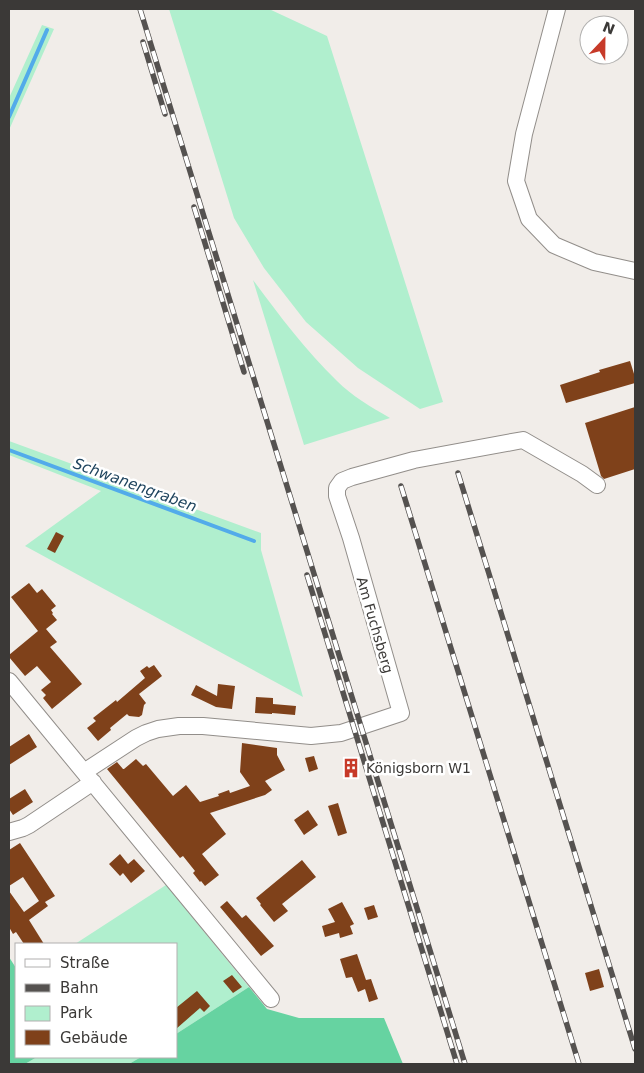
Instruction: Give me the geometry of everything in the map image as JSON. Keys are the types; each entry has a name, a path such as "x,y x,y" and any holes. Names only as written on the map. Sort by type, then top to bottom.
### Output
{"street":[{"path":"557,9 524,134 516,181 529,219 554,245 594,262 635,271"},
{"name":"Am Fuchsberg","path":"9,832 29,825 136,738 158,729 179,726 203,726 311,736 327,735 341,733 401,713 351,538 337,496 337,488 342,481 414,460 523,440 582,474 597,486"},
{"path":"9,681 271,1000"}],"green space":[{"path":"169,9 269,9 327,36 443,402 420,409 358,368 306,322 264,268 234,218"},
{"path":"42,25 54,29 9,130 9,98"},
{"path":"253,280 293,332 325,369 349,392 390,418 304,445"},
{"path":"9,441 261,533 261,550 303,697 25,546 101,491 9,455"},
{"path":"166,885 249,987 178,1033 178,943 77,943"},
{"path":"9,957 15,966 15,1058 35,1058 25,1064 9,1064"},
{"path":"249,987 267,1009 299,1018 384,1018 403,1064 129,1064 139,1058 178,1058 178,1033"},
{"path":"35,1058 139,1058 129,1064 25,1064"}],"building":[{"path":"630,361 635,383 566,403 560,385 600,372 599,370"},
{"path":"635,407 635,469 604,479 601,476 585,423"},
{"path":"56,532 64,536 55,553 47,549"},
{"path":"29,583 37,593 42,589 56,606 51,610 57,620 46,629 57,642 50,647 82,684 52,709 43,698 46,695 41,690 51,682 37,666 25,676 9,657 38,631 11,597"},
{"path":"154,665 162,676 139,694 146,703 142,715 139,717 127,714 98,741 87,728 96,721 93,718 116,700 117,702 145,678 140,671 147,666 149,668"},
{"path":"218,684 235,686 232,709 216,707 191,695 196,685 217,696"},
{"path":"256,697 273,698 273,704 296,706 295,715 255,713"},
{"path":"29,734 37,747 9,765 9,747"},
{"path":"242,743 277,748 277,755 285,770 265,781 272,790 265,795 210,813 226,834 202,854 219,875 205,886 193,873 195,871 183,856 180,858 107,769 117,762 124,769 136,759 143,766 146,764 173,796 186,785 200,802 219,796 218,794 229,790 230,793 250,786 240,772"},
{"path":"314,756 318,769 309,772 305,758"},
{"path":"25,789 33,802 13,815 9,809 9,799"},
{"path":"338,803 347,833 338,836 328,806"},
{"path":"308,810 318,825 304,835 294,820"},
{"path":"20,843 55,896 45,902 48,906 29,920 43,943 23,943 16,932 13,934 9,927 9,891 24,912 39,901 23,877 9,886 9,850"},
{"path":"120,854 128,864 134,859 145,871 131,883 123,873 120,876 109,864"},
{"path":"302,860 316,877 282,904 288,911 274,922 256,898"},
{"path":"227,901 242,918 246,915 274,946 261,956 220,907"},
{"path":"342,902 354,924 350,926 353,934 340,938 339,933 325,937 322,926 335,922 328,909"},
{"path":"374,905 378,917 368,920 364,908"},
{"path":"357,954 366,980 371,979 378,999 369,1002 365,989 358,992 352,977 346,978 340,959"},
{"path":"599,969 604,987 590,991 585,973"},
{"path":"232,975 242,987 233,993 223,981"},
{"path":"197,991 210,1006 204,1012 200,1008 178,1027 178,1006"}],"waterway":[{"path":"9,117 47,30"},
{"name":"Schwanengraben","path":"9,450 254,541"}],"railway":[{"path":"140,9 465,1064"},
{"path":"143,42 165,114"},
{"path":"194,207 244,372"},
{"path":"458,473 635,1049"},
{"path":"401,486 579,1064"},
{"path":"307,575 457,1064"}],"place":[{"name":"Königsborn W1","path":"351,768"}]}
